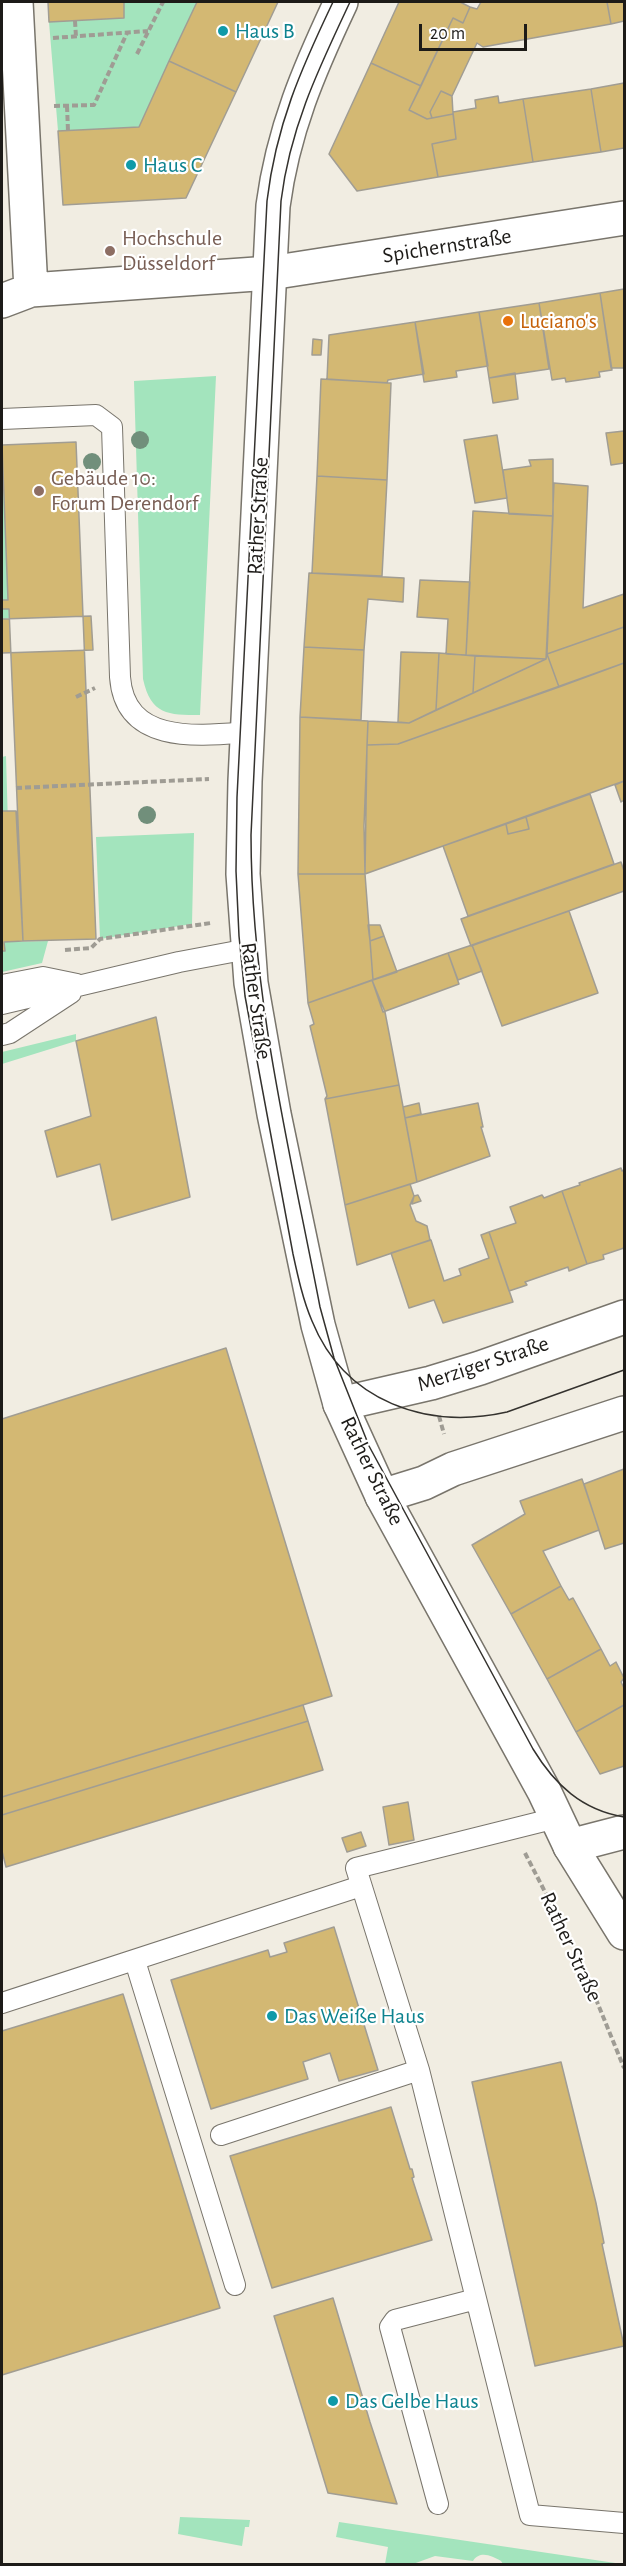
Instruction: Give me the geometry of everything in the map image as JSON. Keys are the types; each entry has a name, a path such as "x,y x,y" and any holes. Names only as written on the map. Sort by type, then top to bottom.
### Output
{"street":[{"path":"16,2 16,296"},
{"name":"Rather Straße","path":"341,2 294,108 278,165 273,206 245,781 243,874 251,983 274,1114 318,1325 340,1404 382,1496 505,1718 563,1832 624,1933"},
{"name":"Spichernstraße","path":"16,296 270,273 624,218"},
{"name":"Merziger Straße","path":"340,1404 430,1383 480,1368 624,1317"},
{"path":"382,1496 424,1483 453,1469 624,1413"},
{"path":"563,1832 624,1832"}],"lane":[{"path":"2,419 96,415 112,427 120,677 125,700 133,711 150,726 172,734 248,732"},
{"path":"2,1004 179,962 246,935"},
{"path":"2,985 42,977 83,986"},
{"path":"2,1035 10,1033 83,986"},
{"path":"563,1832 512,1829 356,1868 419,2070 530,2516 624,2523"},
{"path":"2,2003 361,1886"},
{"path":"135,1961 235,2285"},
{"path":"221,2135 419,2070"},
{"path":"438,2504 390,2327 395,2320 476,2298"}],"path":[{"path":"137,54 163,2"},
{"path":"75,21 76,37"},
{"path":"50,38 148,31"},
{"path":"56,106 94,105 127,33"},
{"path":"67,106 69,131"},
{"path":"15,788 197,778 245,781"},
{"path":"57,951 91,948 100,939 192,924 246,935"},
{"path":"430,1383 453,1469"},
{"name":"Rather Straße","path":"512,1829 580,1960 624,2068"}],"green space":[{"path":"124,2 198,2 139,127 58,131 49,22 124,18"},
{"path":"216,376 200,715 170,713 156,706 151,700 143,679 134,381"},
{"path":"2,445 9,618 2,619"},
{"path":"6,756 8,825 2,825 2,757"},
{"path":"194,833 192,924 100,939 96,837"},
{"path":"48,941 42,963 2,972 4,942"},
{"path":"76,1034 76,1041 2,1064 2,1052"},
{"path":"180,2517 250,2520 249,2527 245,2527 242,2546 178,2534"},
{"path":"339,2522 622,2564 503,2564 494,2557 483,2555 473,2561 435,2556 413,2564 385,2564 388,2547 336,2537"}],"building":[{"path":"48,2 124,2 124,18 49,22"},
{"name":"Haus B","path":"197,2 278,2 236,92 169,61"},
{"path":"399,2 460,2 470,7 463,23 453,18 421,86 371,63"},
{"path":"481,2 607,2 611,24 483,47 477,43 452,96 441,91 430,112 432,118 427,119 409,110 453,18 463,23 470,7 477,9"},
{"path":"607,2 624,2 624,21 611,24"},
{"name":"Haus C","path":"169,61 236,92 186,198 63,205 58,131 139,127"},
{"path":"371,63 421,86 409,110 427,119 453,114 456,139 432,144 438,177 357,191 329,154"},
{"path":"624,83 624,148 601,152 591,89"},
{"path":"591,89 601,152 533,162 523,99"},
{"path":"441,91 452,96 453,114 432,118 430,112"},
{"path":"498,96 499,103 523,99 533,162 438,177 432,144 456,139 453,112 476,108 475,100"},
{"path":"624,289 624,368 611,368 600,293"},
{"path":"600,293 612,370 599,372 600,377 566,382 565,378 552,380 539,303"},
{"path":"539,303 549,369 489,378 479,312"},
{"path":"479,312 488,366 456,371 457,377 424,382 415,322"},
{"path":"415,322 424,374 388,380 387,383 327,379 329,335"},
{"path":"313,339 322,340 321,355 312,355"},
{"path":"515,373 518,399 493,403 489,378"},
{"path":"321,379 391,383 387,480 317,476"},
{"path":"624,431 624,463 611,465 606,433"},
{"path":"497,435 507,498 475,503 464,440"},
{"path":"76,442 96,939 23,941 9,609 2,609 2,600 8,600 2,445"},
{"path":"553,459 553,516 509,514 503,470 531,466 529,460"},
{"path":"317,476 387,480 382,576 312,573"},
{"path":"554,483 588,486 583,608 624,594 624,627 547,654"},
{"path":"473,511 553,516 546,659 466,655"},
{"path":"309,573 404,578 403,602 368,599 364,650 304,647"},
{"path":"420,580 470,582 466,655 446,654 448,619 417,617"},
{"path":"91,616 93,650 2,653 2,619"},
{"path":"624,627 624,663 559,687 547,654"},
{"path":"304,647 364,650 361,720 300,717"},
{"path":"401,652 439,653 436,710 409,723 398,722"},
{"path":"439,653 475,656 473,693 436,710"},
{"path":"547,654 559,687 398,744 367,745 368,721 409,723 546,659"},
{"path":"475,656 546,659 473,693"},
{"path":"624,663 624,781 365,874 367,745 398,744"},
{"path":"300,717 368,721 364,826 365,874 298,874"},
{"path":"624,781 624,800 621,802 615,785"},
{"path":"590,794 614,864 468,916 443,846 506,824 508,834 529,829 526,817"},
{"path":"2,811 16,811 23,941 4,942 5,951 2,951"},
{"path":"526,817 529,829 508,834 506,824"},
{"path":"621,862 624,871 624,891 471,946 461,919"},
{"path":"298,874 365,874 373,980 308,1003"},
{"path":"569,911 598,993 502,1026 472,945"},
{"path":"368,925 380,925 384,936 370,941"},
{"path":"384,936 397,972 373,980 370,941"},
{"path":"472,945 482,971 458,980 448,953"},
{"path":"448,953 459,984 383,1012 372,980"},
{"path":"372,980 385,1012 399,1085 325,1099 327,1096 310,1026 314,1024 308,1003"},
{"path":"156,1017 190,1197 112,1220 100,1164 57,1177 45,1131 91,1116 76,1041"},
{"path":"399,1085 417,1182 345,1205 325,1099"},
{"path":"419,1103 421,1114 405,1118 403,1107"},
{"path":"478,1103 483,1127 481,1127 490,1156 417,1182 405,1118"},
{"path":"621,1168 622,1171 624,1170 624,1248 603,1255 604,1259 587,1264 562,1191"},
{"path":"410,1184 414,1196 410,1205 416,1221 427,1226 430,1240 357,1265 345,1205"},
{"path":"562,1191 587,1264 569,1271 568,1267 525,1282 527,1285 509,1291 489,1232 516,1223 510,1207 542,1195 544,1198"},
{"path":"418,1195 421,1201 412,1204 414,1196"},
{"path":"489,1232 513,1302 443,1323 434,1300 409,1308 391,1253 431,1240 444,1281 461,1275 459,1269 489,1258 481,1235"},
{"path":"226,1348 332,1696 2,1797 2,1419"},
{"path":"624,1469 624,1543 605,1549 584,1484"},
{"path":"582,1479 599,1530 543,1551 561,1586 511,1614 472,1545 525,1514 520,1501"},
{"path":"561,1586 569,1600 573,1598 601,1649 547,1679 511,1614"},
{"path":"601,1649 610,1666 616,1662 624,1678 621,1682 624,1688 624,1705 576,1732 547,1679"},
{"path":"303,1705 308,1721 2,1815 2,1797"},
{"path":"624,1705 624,1766 600,1774 576,1732"},
{"path":"308,1721 323,1770 6,1867 2,1851 2,1815"},
{"path":"408,1802 414,1840 389,1845 383,1807"},
{"path":"361,1832 366,1846 347,1852 342,1838"},
{"name":"Das Weiße Haus","path":"334,1927 378,2070 339,2081 330,2053 303,2062 308,2079 211,2109 171,1980 268,1950 270,1957 287,1952 284,1943"},
{"path":"123,1994 220,2308 2,2375 2,2031"},
{"path":"561,2062 596,2203 604,2243 602,2244 624,2346 535,2366 472,2082"},
{"path":"391,2107 410,2169 412,2169 414,2177 412,2178 432,2240 272,2288 230,2156"},
{"name":"Das Gelbe Haus","path":"333,2298 397,2504 328,2493 274,2316"}],"tram line":[{"path":"333,2 300,74 283,122 267,201 237,797 236,871 245,996 293,1254 309,1313 327,1349 345,1372 367,1390 392,1404 447,1417 477,1417 507,1412 624,1370"},
{"path":"350,2 307,98 291,148 281,201 251,835 253,895 265,1014 285,1131 320,1307 334,1358 369,1446 533,1749 551,1774 571,1794 595,1808 624,1817"}],"place":[{"name":"Haus B","path":"223,31"},
{"name":"Haus C","path":"131,165"},
{"name":"Hochschule Düsseldorf","path":"110,251"},
{"name":"Luciano's","path":"508,321"},
{"name":"Gebäude 10: Forum Derendorf","path":"39,491"},
{"name":"Das Weiße Haus","path":"272,2016"},
{"name":"Das Gelbe Haus","path":"333,2401"}]}
